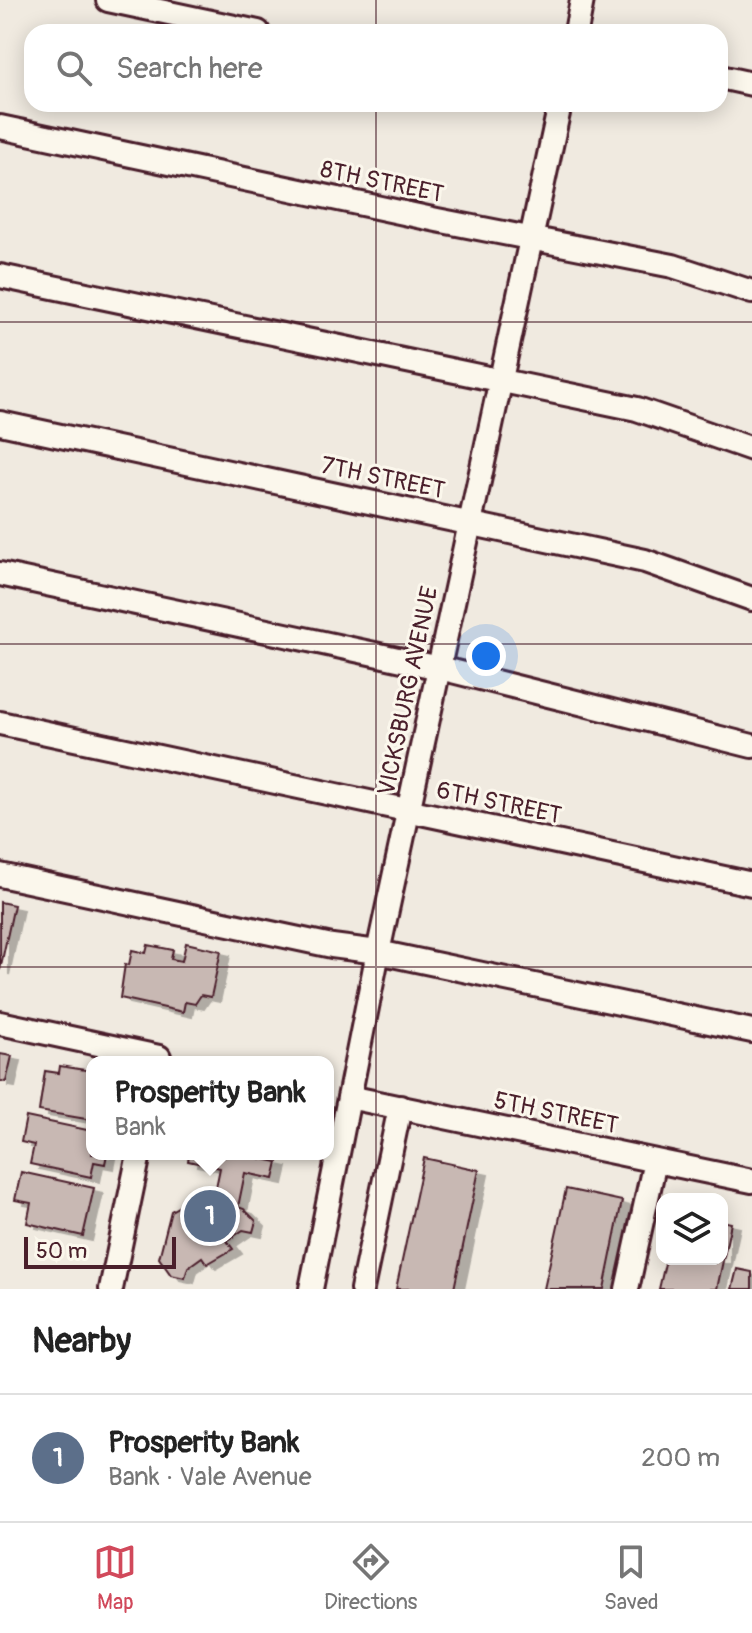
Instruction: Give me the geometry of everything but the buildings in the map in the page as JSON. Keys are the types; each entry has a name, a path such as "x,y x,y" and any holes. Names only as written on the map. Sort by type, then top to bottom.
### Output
{"street":[{"path":"108,0 220,24"},
{"path":"578,24 582,0"},
{"path":"728,79 752,84"},
{"name":"VICKSBURG AVENUE","path":"311,1289 378,952 558,112"},
{"name":"8TH STREET","path":"0,127 673,266 752,292"},
{"path":"0,276 637,409 752,449"},
{"name":"7TH STREET","path":"0,423 645,561 752,599"},
{"path":"0,574 440,668 752,746"},
{"name":"6TH STREET","path":"0,723 752,884"},
{"path":"0,875 752,1031"},
{"path":"0,1023 142,1056"},
{"name":"5TH STREET","path":"349,1097 752,1181"},
{"path":"362,1289 400,1107"},
{"path":"111,1289 138,1160"},
{"path":"627,1289 655,1161"}],"place":[{"name":"Prosperity Bank","path":"210,1216"}]}
